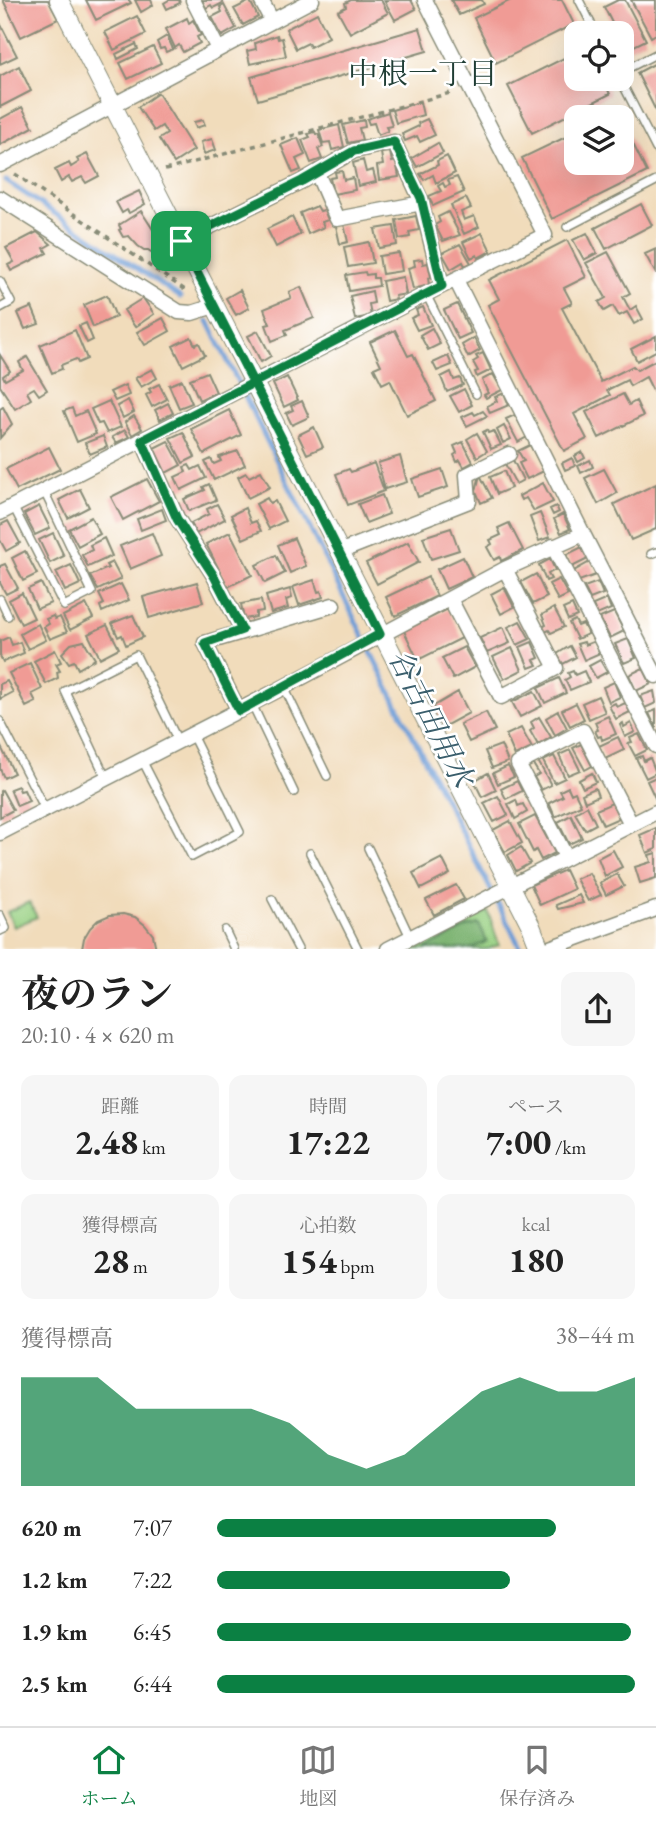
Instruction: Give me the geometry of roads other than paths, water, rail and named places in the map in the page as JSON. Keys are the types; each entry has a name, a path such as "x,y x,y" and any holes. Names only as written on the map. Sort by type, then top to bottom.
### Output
{"street":[{"path":"58,0 181,241 210,308 253,383 531,926 540,949"},
{"path":"193,0 218,49"},
{"path":"261,0 272,21"},
{"path":"0,165 312,0"},
{"path":"7,509 545,235 425,0"},
{"path":"181,241 317,173 354,151 394,142 422,203 442,286"},
{"path":"317,173 337,219 422,203"},
{"path":"0,198 179,312 192,313 210,308"},
{"path":"456,280 656,676"},
{"path":"142,440 177,519 214,576 242,630"},
{"path":"340,552 469,501 467,475 509,454"},
{"path":"0,833 506,569 583,534"},
{"path":"553,546 656,746"},
{"path":"450,599 501,696 556,668 506,569"},
{"path":"245,707 205,643 242,630 333,606"},
{"path":"566,857 518,764 583,731 631,824"},
{"path":"388,949 656,812"},
{"path":"547,949 656,909"}],"lane":[{"path":"579,0 590,21"},
{"path":"634,65 656,54"},
{"path":"626,91 656,149"},
{"path":"567,227 656,181"},
{"path":"0,281 11,302 0,308"},
{"path":"426,294 476,394"},
{"path":"7,509 64,606 92,592 44,491"},
{"path":"0,599 8,616"},
{"path":"107,779 65,691 136,655 240,832 192,857 142,761"},
{"path":"284,687 327,776"},
{"path":"245,707 294,792"},
{"path":"0,721 45,810"},
{"path":"368,848 410,937"},
{"path":"310,853 358,949"},
{"path":"272,899 298,949"},
{"path":"0,915 6,928 0,931"},
{"path":"225,930 234,949"}],"waterway":[{"name":"谷古田用水","path":"6,181 180,297"},
{"name":"谷古田用水","path":"208,321 389,689 520,947"}],"district":[{"name":"中根一丁目","path":"423,74"}]}
